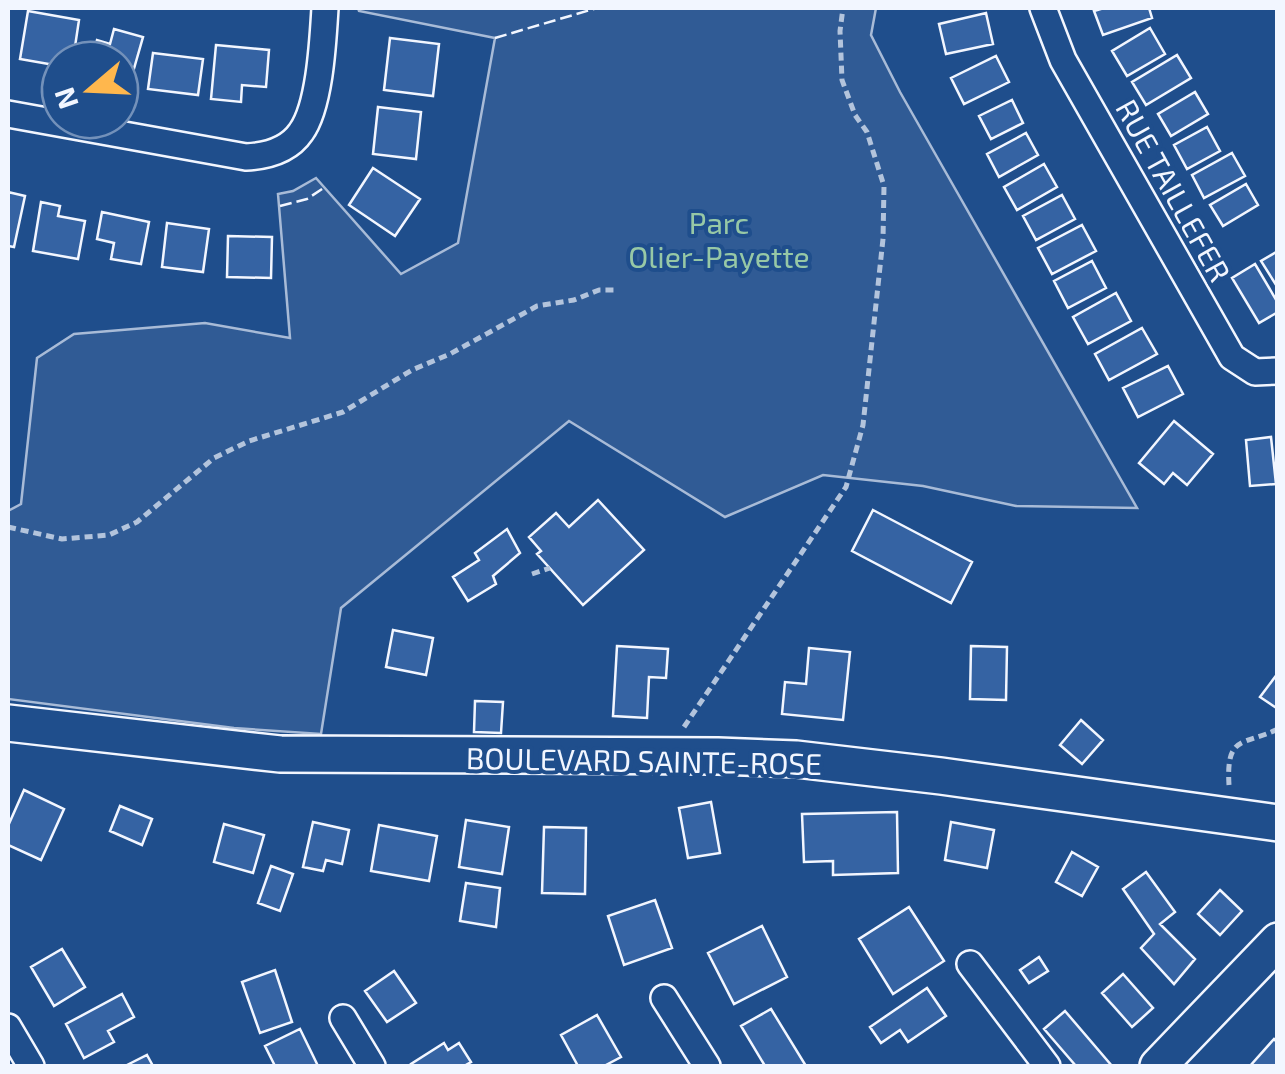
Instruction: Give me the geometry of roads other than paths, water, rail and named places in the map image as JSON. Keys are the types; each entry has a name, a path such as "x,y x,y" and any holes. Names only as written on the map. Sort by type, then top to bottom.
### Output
{"street":[{"path":"8,114 246,157 276,152 292,142 308,120 324,8"},
{"name":"RUE TAILLEFER","path":"1043,8 1064,60 1232,357 1255,372 1278,370"},
{"name":"BOULEVARD SAINTE-ROSE","path":"8,723 280,754 718,756 796,760 1278,823"},
{"path":"1158,1066 1278,941"},
{"path":"970,964 1047,1066"},
{"path":"664,998 707,1066"},
{"path":"343,1018 372,1066"},
{"path":"8,1027 30,1066"}],"park label":[{"name":"Parc Olier-Payette","path":"719,239"}]}
